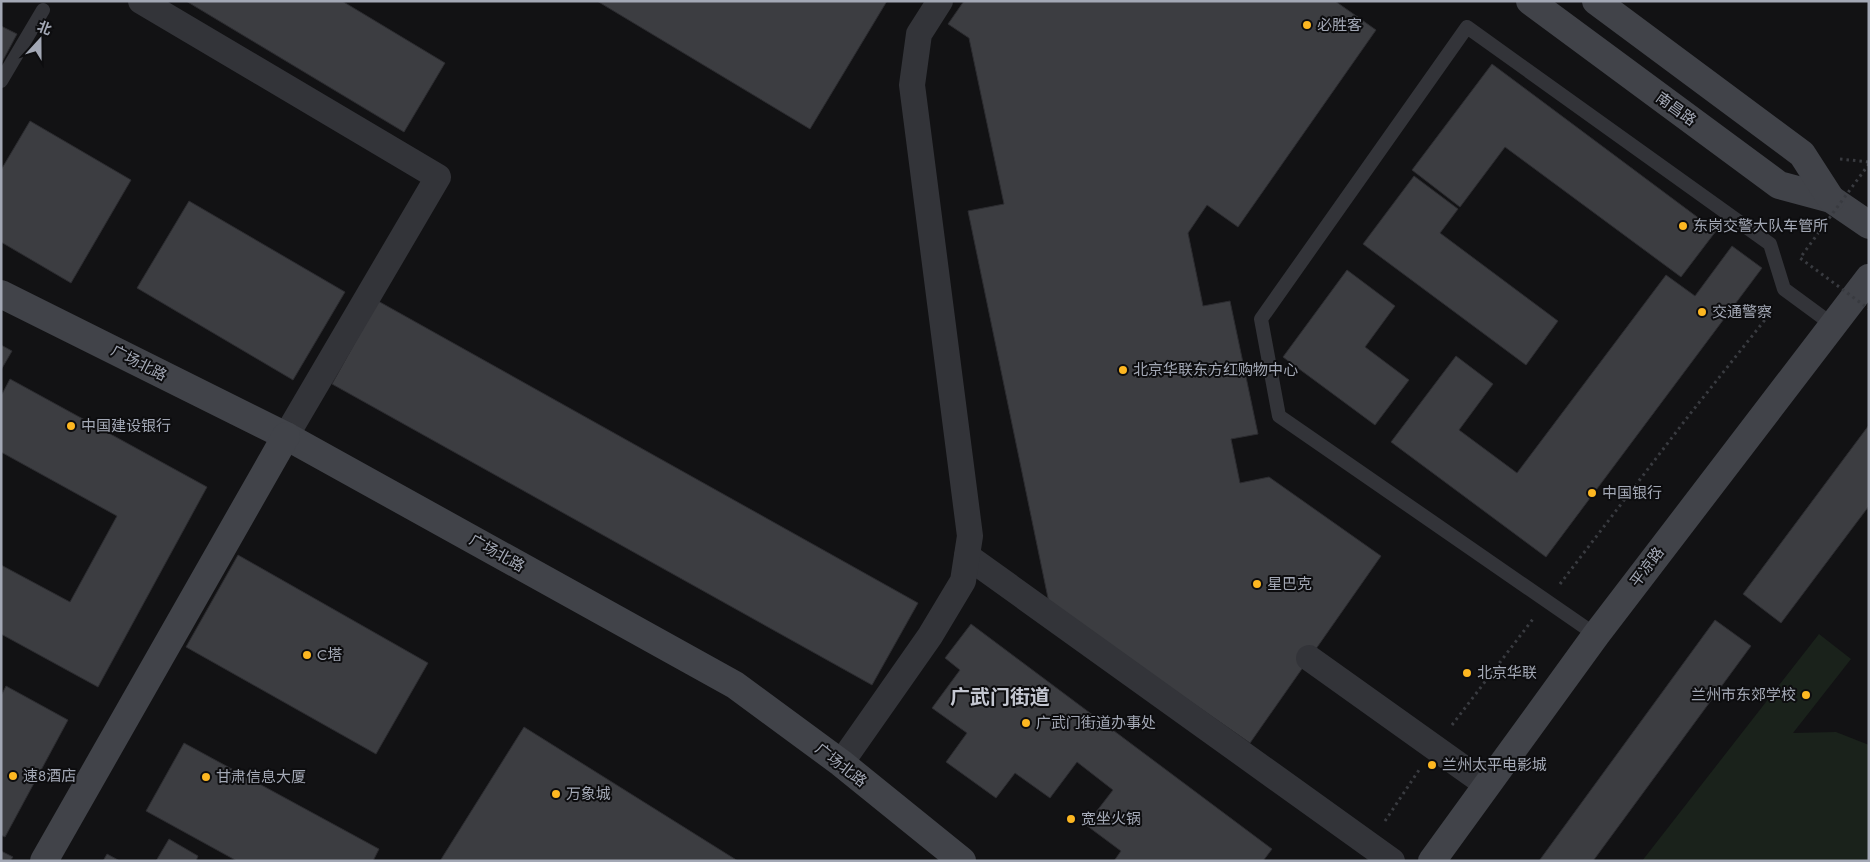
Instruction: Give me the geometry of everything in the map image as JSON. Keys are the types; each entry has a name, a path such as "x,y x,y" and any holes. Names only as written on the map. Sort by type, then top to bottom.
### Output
{"street":[{"path":"44,861 286,436 438,177 141,1"},
{"path":"841,763 930,636 963,581 970,536 912,85 919,34 940,1"},
{"name":"南昌路","path":"1530,1 1780,185 1832,199 1869,225"},
{"name":"南昌路","path":"1596,1 1802,154 1832,199"},
{"name":"平凉路","path":"1432,861 1596,635 1869,278"},
{"name":"广场北路","path":"1,294 286,436 734,685 841,763 962,861"},
{"path":"967,556 1392,861"},
{"path":"1310,658 1487,785"}],"lane":[{"path":"1,82 43,10"},
{"path":"1596,635 1279,416 1261,319 1467,27 1770,244 1784,289 1833,324"}],"path":[{"path":"1869,164 1800,258 1869,309"},
{"path":"1370,845 1434,747 1696,406 1768,316 1782,283"}],"shaded area":[{"name":"兰州市东郊学校","path":"1819,634 1851,659 1793,733 1836,732 1869,745 1869,861 1642,861"}],"building":[{"path":"186,1 342,1 445,63 404,132"},
{"path":"597,1 887,1 810,129"},
{"name":"北京华联东方红购物中心","path":"964,1 1335,1 1376,30 1238,227 1207,205 1188,233 1203,306 1230,301 1258,434 1231,439 1240,483 1269,477 1381,556 1250,743 1049,603 968,211 1004,204 969,38 948,24"},
{"path":"1,26 17,34 1,64"},
{"path":"1492,64 1716,231 1681,277 1505,147 1460,207 1412,170"},
{"path":"30,121 131,180 71,283 1,242 1,170"},
{"path":"1414,176 1458,209 1440,233 1558,321 1526,365 1363,244"},
{"path":"189,201 345,292 293,380 137,288"},
{"path":"1732,246 1762,268 1546,557 1391,442 1456,356 1493,384 1459,430 1517,473 1666,275 1695,296"},
{"path":"1347,270 1395,306 1365,347 1409,380 1375,425 1283,357"},
{"path":"378,301 918,603 872,685 332,384"},
{"path":"1,345 12,351 1,370"},
{"path":"10,379 207,487 98,687 1,634 1,565 70,602 117,516 1,452 1,396"},
{"path":"1869,425 1869,506 1781,623 1743,594"},
{"name":"C塔","path":"238,555 428,663 376,754 186,647"},
{"path":"1715,620 1751,646 1593,861 1539,861"},
{"path":"971,624 1272,849 1263,861 1114,861 1121,851 1086,825 1113,790 1077,762 1050,798 1015,773 996,798 946,762 967,733 932,708 960,670 945,658"},
{"path":"6,686 68,720 5,837 1,835 1,696"},
{"name":"万象城","path":"524,727 738,861 440,861"},
{"name":"甘肃信息大厦","path":"184,743 379,849 373,861 237,861 146,811"},
{"path":"169,839 198,856 196,861 156,861"},
{"path":"1,851 13,857 10,861 1,861"},
{"path":"107,854 120,861 103,861"}],"place":[{"name":"必胜客","path":"1307,25"},
{"name":"东岗交警大队车管所","path":"1683,226"},
{"name":"交通警察","path":"1702,312"},
{"name":"北京华联东方红购物中心","path":"1123,370"},
{"name":"中国建设银行","path":"71,426"},
{"name":"中国银行","path":"1592,493"},
{"name":"星巴克","path":"1257,584"},
{"name":"C塔","path":"307,655"},
{"name":"北京华联","path":"1467,673"},
{"name":"兰州市东郊学校","path":"1806,695"},
{"name":"广武门街道办事处","path":"1026,723"},
{"name":"兰州太平电影城","path":"1432,765"},
{"name":"速8酒店","path":"13,776"},
{"name":"甘肃信息大厦","path":"206,777"},
{"name":"万象城","path":"556,794"},
{"name":"宽坐火锅","path":"1071,819"}],"district":[{"name":"广武门街道","path":"1000,697"}]}
